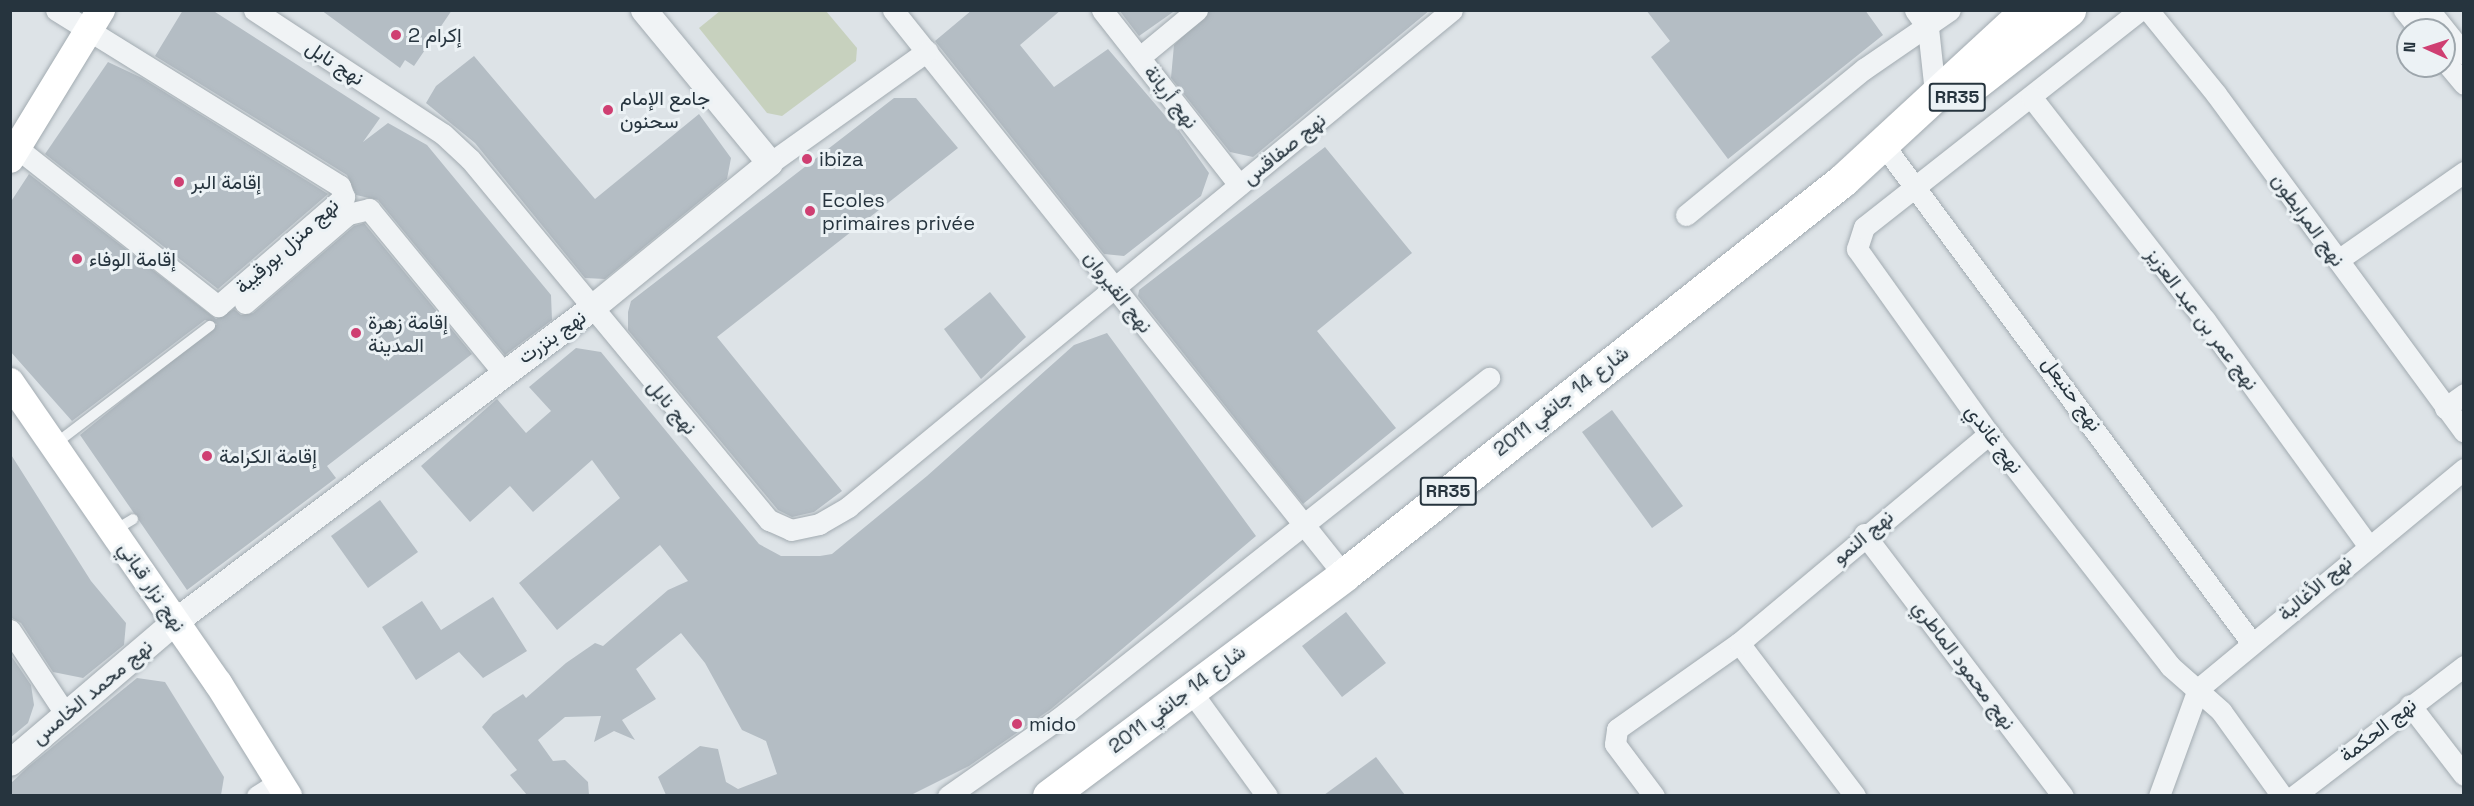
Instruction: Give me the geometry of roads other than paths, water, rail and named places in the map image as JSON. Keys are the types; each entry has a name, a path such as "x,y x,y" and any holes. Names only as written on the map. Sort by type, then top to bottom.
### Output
{"main road":[{"name":"شارع 14 جانفي 2011","path":"1048,795 1344,575 1843,180 1935,92 2027,10"},
{"name":"شارع 14 جانفي 2011","path":"1843,180 1888,151 2069,10"},
{"path":"14,153 95,20"},
{"name":"نهج نزار قباني","path":"10,382 55,444 124,524 175,622 275,791"}],"street":[{"name":"نهج منزل بورقيبة","path":"14,153 218,306 344,197 340,186 95,20 56,10"},
{"name":"نهج نابل","path":"254,10 443,134 494,187 590,310 769,520 792,530 819,524 848,507 1114,285"},
{"name":"نهج القيروان","path":"893,10 1344,575"},
{"name":"نهج أريانة","path":"1102,10 1239,185"},
{"path":"1140,57 1197,10"},
{"name":"نهج صفاقس","path":"1114,285 1452,10"},
{"path":"1915,10 1928,28 1935,92"},
{"path":"1686,215 1864,69 1928,28 1950,10"},
{"path":"1917,189 2140,10"},
{"name":"نهج المرابطون","path":"2148,10 2338,260 2463,432"},
{"path":"2429,10 2463,54"},
{"path":"652,13 770,163"},
{"name":"نهج بنزرت","path":"175,622 503,372 590,310 770,163 927,51"},
{"name":"نهج عمر بن عبد العزيز","path":"2032,98 2205,320 2367,544"},
{"name":"نهج حنبعل","path":"1888,151 2251,642"},
{"path":"2338,260 2463,172"},
{"name":"نهج غاندي","path":"1917,189 1864,227 1857,249 1989,434 2170,666 2198,688 2282,795"},
{"path":"245,303 348,214 369,209 503,372"},
{"path":"948,795 993,769 1305,528 1489,378"},
{"path":"2445,408 2463,394"},
{"name":"نهج النمو","path":"1654,795 1615,744 1617,729 1739,643 1864,534 1989,434"},
{"name":"نهج الأغالبة","path":"2159,795 2184,721 2198,688 2367,544 2463,469"},
{"name":"نهج محمود الماطري","path":"1864,534 2063,795"},
{"name":"نهج محمد الخامس","path":"10,763 64,712 175,622"},
{"path":"10,630 64,712"},
{"path":"1739,643 1855,795"},
{"name":"نهج الحكمة","path":"2294,795 2463,666"},
{"path":"1190,690 1267,795"},
{"path":"2410,705 2463,776"}],"lane":[{"path":"55,444 210,326"}],"place":[{"name":"إكرام 2","path":"396,35"},
{"name":"جامع الإمام سحنون","path":"608,110"},
{"name":"ibiza","path":"807,159"},
{"name":"إقامة البر","path":"179,182"},
{"name":"Ecoles primaires privée","path":"810,211"},
{"name":"إقامة الوفاء","path":"77,259"},
{"name":"إقامة زهرة المدينة","path":"356,333"},
{"name":"إقامة الكرامة","path":"207,456"},
{"name":"mido","path":"1017,724"}]}
